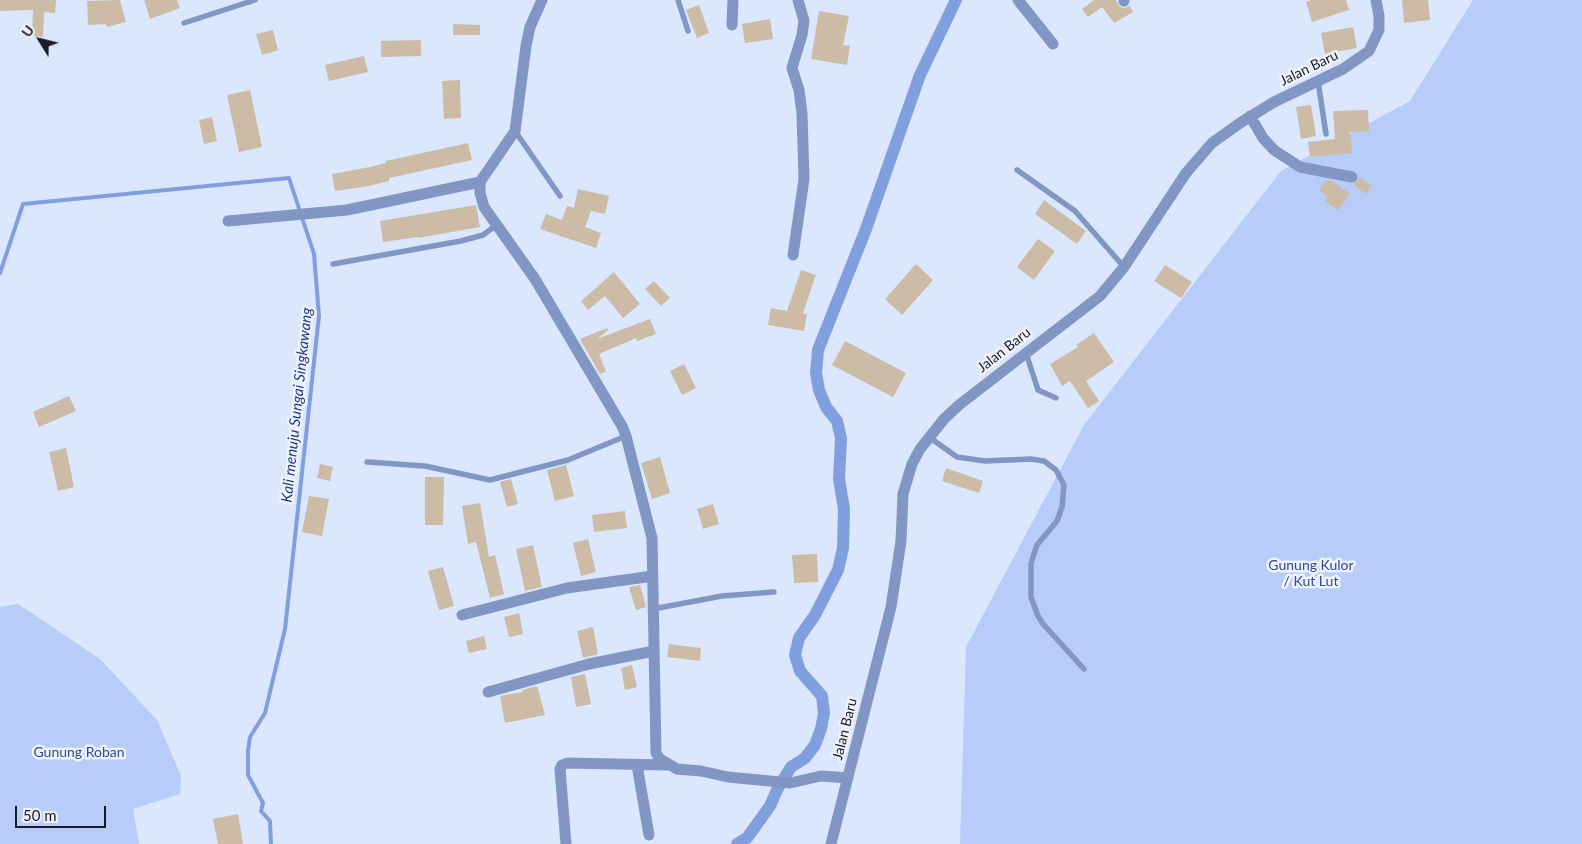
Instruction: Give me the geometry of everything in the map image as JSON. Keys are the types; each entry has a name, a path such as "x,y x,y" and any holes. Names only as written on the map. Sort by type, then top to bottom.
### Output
{"street":[{"path":"542,0 530,27 526,46 515,131 480,182 480,193 484,208 498,224 535,279 622,426 626,436 652,538 656,753 668,765 677,769 775,782 790,782 821,776 848,778"},
{"path":"732,25 733,0"},
{"path":"793,255 804,179 802,113 799,90 792,68 802,35 804,21 798,0"},
{"path":"1018,0 1053,44"},
{"name":"Jalan Baru","path":"831,844 891,607 907,478 912,464 929,437 960,405 1100,296 1124,267 1186,173 1212,144 1250,116 1351,65 1369,51 1378,30 1379,16 1376,0"},
{"path":"1250,116 1263,138 1274,150 1300,167 1352,177"},
{"path":"228,221 347,210 480,182"},
{"path":"462,615 568,588 653,576"},
{"path":"488,692 589,664 654,651"},
{"path":"566,844 560,769 562,765 567,763 668,765"},
{"path":"637,765 649,835"}],"lane":[{"path":"184,23 255,0"},
{"path":"678,0 688,31"},
{"path":"1318,81 1326,134"},
{"path":"515,131 560,196"},
{"path":"1017,170 1075,211 1124,267"},
{"path":"333,264 461,241 483,235 498,224"},
{"path":"1026,352 1038,390 1056,398"},
{"path":"367,462 425,466 490,480 575,458 626,436"},
{"path":"929,437 957,458 985,461 1031,459 1044,461 1056,470 1064,485 1062,506 1057,521 1037,545 1031,564 1031,597 1043,624 1084,668"},
{"path":"653,609 722,596 774,592"}],"green space":[{"name":"Gunung Kulor / Kut Lut","path":"1473,0 1582,0 1582,844 960,844 966,647 1084,425 1281,171 1410,101"},
{"name":"Gunung Roban","path":"18,604 100,659 157,720 181,776 180,794 133,809 139,844 0,844 0,607"}],"building":[{"path":"0,0 56,0 55,13 44,12 43,37 32,36 33,10 0,11"},
{"path":"120,0 126,22 107,27 106,24 88,25 87,1"},
{"path":"144,0 177,0 180,8 150,19"},
{"path":"1094,0 1116,0 1120,7 1130,6 1133,12 1114,23 1102,7 1088,17 1082,9"},
{"path":"1312,0 1346,0 1349,10 1312,22 1306,2"},
{"path":"1402,0 1428,0 1430,20 1404,23"},
{"path":"699,5 709,33 697,38 686,10"},
{"path":"819,11 849,16 843,45 850,46 847,65 811,59"},
{"path":"770,19 773,39 745,43 742,24"},
{"path":"453,24 480,25 480,35 453,35"},
{"path":"1353,27 1357,48 1325,54 1321,33"},
{"path":"273,30 278,50 262,55 256,34"},
{"path":"421,40 421,56 381,57 381,41"},
{"path":"364,56 368,72 329,81 325,65"},
{"path":"460,80 461,118 444,119 442,81"},
{"path":"250,90 262,147 239,152 227,95"},
{"path":"1311,105 1316,136 1301,139 1296,107"},
{"path":"1368,110 1369,131 1350,132 1352,153 1310,157 1308,142 1335,139 1333,111"},
{"path":"212,117 217,141 204,144 199,120"},
{"path":"468,143 472,160 389,178 389,181 369,186 335,191 332,174 370,167 386,163 386,161"},
{"path":"1360,177 1372,186 1366,194 1354,185"},
{"path":"1326,180 1332,181 1350,194 1338,210 1325,201 1328,197 1319,190"},
{"path":"578,189 609,196 605,214 591,211 585,227 601,233 596,248 540,229 546,214 562,220 567,206 574,208"},
{"path":"1044,200 1086,231 1077,244 1035,214"},
{"path":"476,205 480,227 383,242 380,221"},
{"path":"1038,239 1055,251 1034,280 1017,267"},
{"path":"916,264 933,280 902,315 885,299"},
{"path":"1165,265 1192,282 1181,298 1154,281"},
{"path":"801,270 816,275 803,313 807,314 804,331 768,325 771,308 787,311"},
{"path":"614,272 640,304 623,318 605,296 588,310 581,301"},
{"path":"654,281 670,298 661,306 645,289"},
{"path":"650,319 656,334 637,341 636,338 599,354 606,372 600,374 580,339 607,328 608,330 597,339"},
{"path":"1094,333 1114,362 1086,381 1099,401 1088,408 1070,381 1062,386 1050,364 1078,347 1076,345"},
{"path":"845,341 906,373 893,397 832,365"},
{"path":"684,364 696,388 682,395 670,371"},
{"path":"69,396 76,411 39,427 33,412"},
{"path":"66,448 74,487 58,491 49,452"},
{"path":"660,457 670,493 652,499 641,463"},
{"path":"320,464 333,467 330,481 317,478"},
{"path":"566,465 574,496 555,501 547,470"},
{"path":"946,468 983,481 979,493 942,481"},
{"path":"425,477 444,477 443,525 425,525"},
{"path":"511,479 518,504 507,507 500,482"},
{"path":"309,496 329,499 322,536 302,532"},
{"path":"480,503 489,557 495,555 504,594 490,598 476,542 468,544 462,506"},
{"path":"713,504 719,524 703,529 697,509"},
{"path":"625,511 627,528 594,532 592,515"},
{"path":"588,539 596,572 581,576 573,543"},
{"path":"533,545 542,587 525,591 516,549"},
{"path":"817,554 818,582 794,583 792,555"},
{"path":"443,567 454,606 439,610 428,571"},
{"path":"640,585 646,607 636,610 629,587"},
{"path":"519,613 523,634 509,637 504,617"},
{"path":"593,627 598,654 583,658 577,631"},
{"path":"484,636 487,649 469,653 466,641"},
{"path":"669,644 701,648 700,661 667,657"},
{"path":"632,665 637,687 625,690 621,668"},
{"path":"585,674 591,704 576,707 571,677"},
{"path":"537,686 545,715 505,723 500,696 523,692 522,690"},
{"path":"238,814 243,844 218,844 213,819"}],"waterway":[{"path":"737,844 747,838 770,806 791,767 805,758 815,745 821,729 824,713 822,696 800,671 795,655 799,638 815,615 838,570 843,548 844,509 839,479 841,438 837,421 826,407 819,390 816,373 818,350 866,229 920,75 956,0"},
{"name":"Kali menuju Sungai Singkawang","path":"0,273 23,204 289,178 314,254 319,316 285,629 265,713 250,737 248,751 248,775 263,803 261,811 270,821 271,844"}]}
